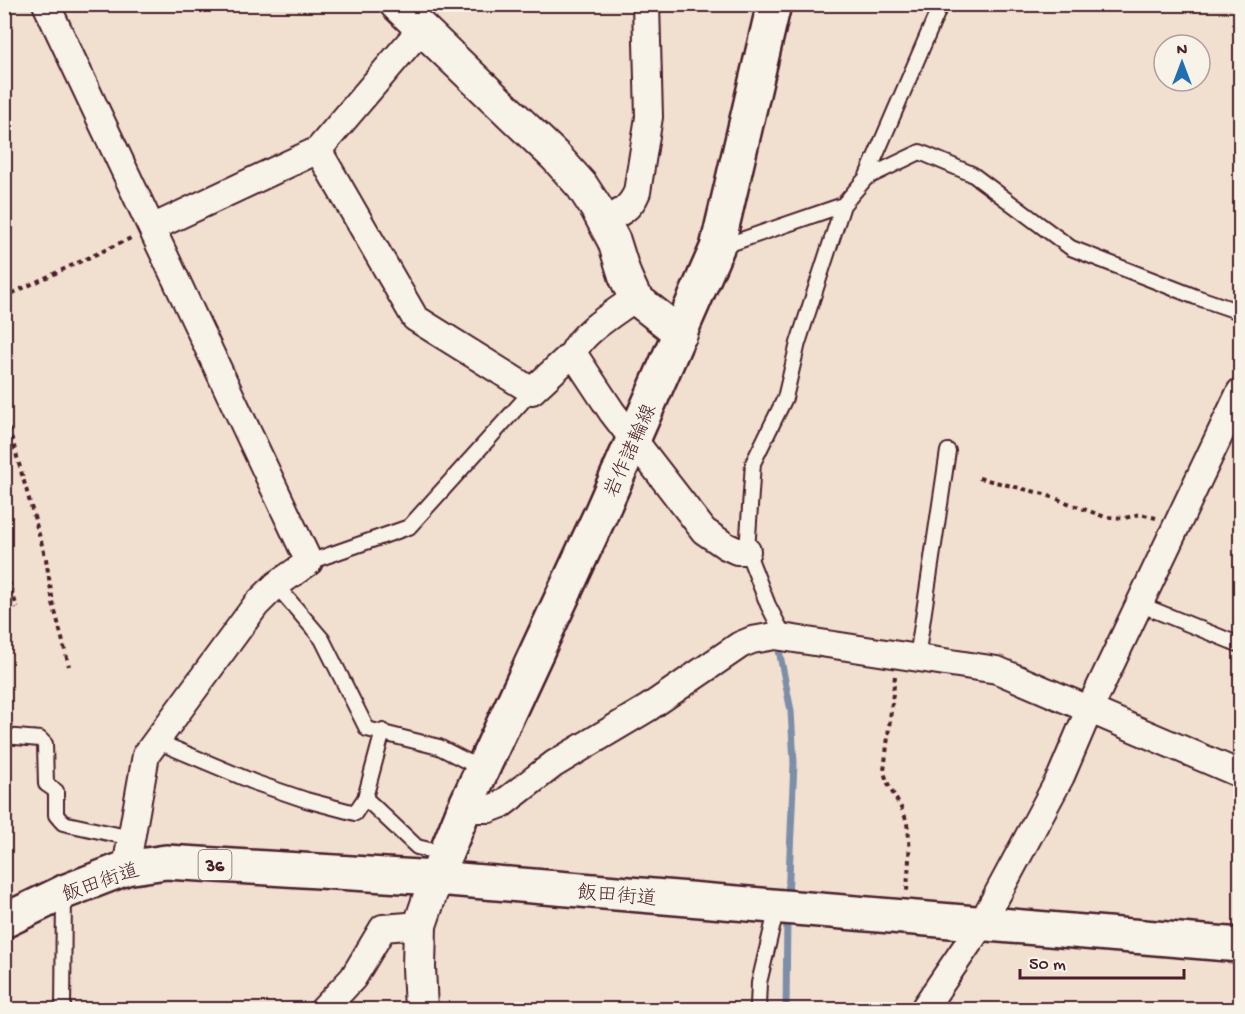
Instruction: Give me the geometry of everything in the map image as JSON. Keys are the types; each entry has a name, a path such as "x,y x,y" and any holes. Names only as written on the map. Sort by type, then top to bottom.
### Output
{"main road":[{"name":"岩作諸輪線","path":"441,866 464,809 634,439 717,248 774,4"},
{"name":"飯田街道","path":"4,921 64,892 129,853 166,862 441,866 777,907 1240,945"}],"street":[{"path":"46,4 309,562 276,585 256,605 146,754 129,853"},
{"path":"396,4 556,157 582,186 614,241 625,276 635,297 681,334"},
{"path":"603,221 623,212 633,203 637,192 649,117 646,4"},
{"path":"152,228 318,150 421,29"},
{"path":"318,150 415,318 532,391 599,325 635,297"},
{"path":"573,353 612,412 704,531 726,546 737,551 747,551"},
{"path":"923,1010 981,925 1061,776 1090,708 1240,392"},
{"path":"464,809 489,809 502,804 554,764 648,708 740,645 763,637 785,638 997,670 1240,774"},
{"path":"421,1010 420,925 441,866"},
{"path":"322,1010 353,978 383,928 420,925"}],"lane":[{"path":"785,638 768,605 747,551 753,463 785,398 798,343 843,205 866,178 941,4"},
{"path":"866,178 920,152 972,174 1071,248 1240,312"},
{"path":"717,248 843,205"},
{"path":"309,562 408,527 532,391"},
{"path":"907,657 948,451"},
{"path":"276,585 322,639 368,729 439,747 482,769"},
{"path":"1139,604 1240,645"},
{"path":"156,741 256,783 355,813 365,798 383,731"},
{"path":"4,736 40,739 45,744 45,784 56,791 56,815 63,823 129,853"},
{"path":"365,798 417,848 441,866"},
{"path":"63,1010 64,892"},
{"path":"762,1010 758,1005 759,983 777,907"}],"path":[{"path":"4,297 152,228"},
{"path":"4,411 45,559 53,603 69,666"},
{"path":"979,478 1044,494 1105,517 1125,518 1140,514 1151,515 1177,525"},
{"path":"4,564 17,608"},
{"path":"904,918 909,852 908,830 904,815 886,782 884,771 907,657"}],"waterway":[{"path":"779,650 791,711 794,763 788,898"},
{"path":"786,1010 787,915"}]}
